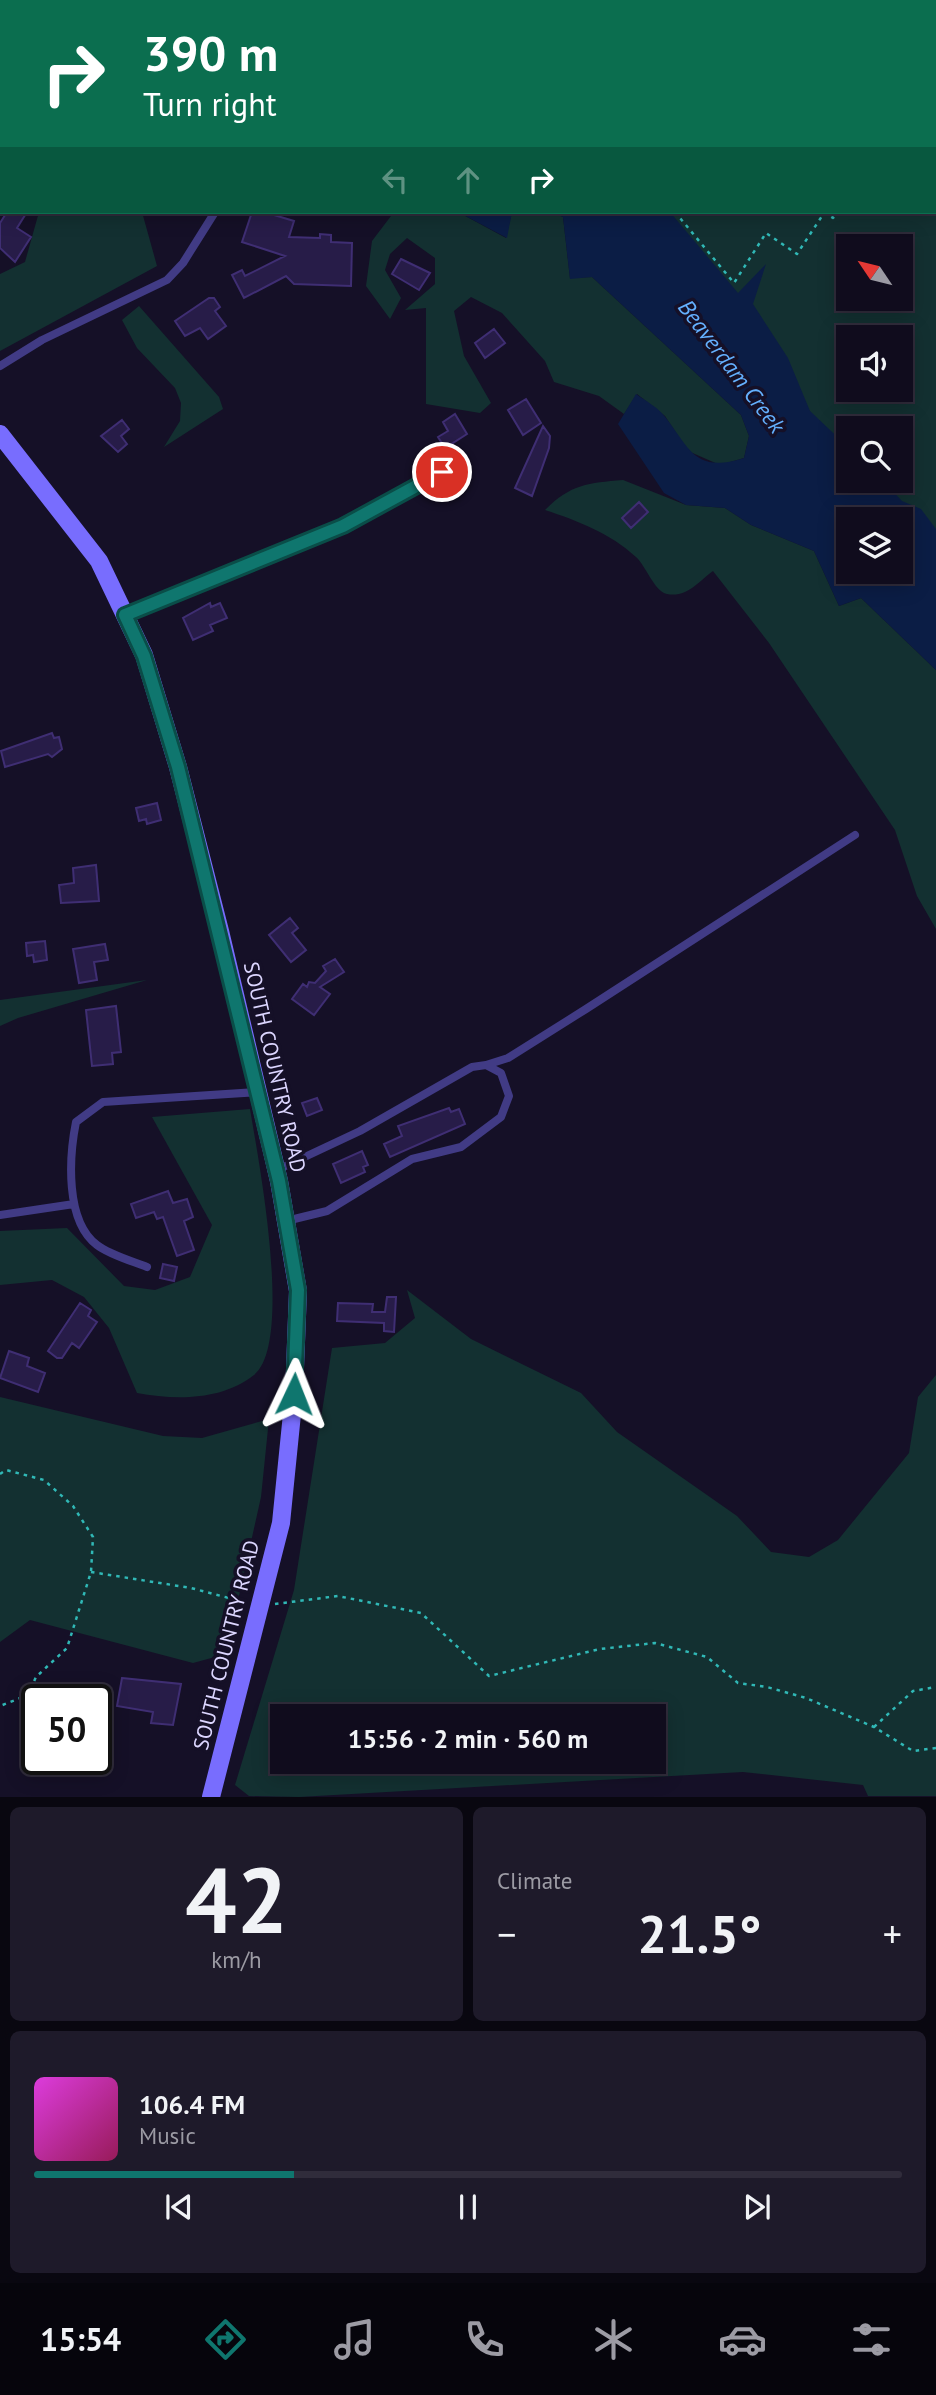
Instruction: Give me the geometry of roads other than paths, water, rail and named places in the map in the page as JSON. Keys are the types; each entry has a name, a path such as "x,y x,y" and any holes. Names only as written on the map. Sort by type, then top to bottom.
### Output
{"main road":[{"name":"SOUTH COUNTRY ROAD","path":"0,434 99,561 144,656 178,767 277,1170 298,1290 294,1394 281,1523 211,1797"}],"lane":[{"path":"0,366 42,340 167,280 183,263 214,214"},
{"path":"125,615 343,526 442,472"},
{"path":"277,1170 360,1131 472,1067 508,1058 855,835"},
{"path":"286,1221 327,1211 412,1159 461,1147 502,1117 509,1096 501,1073 486,1065"},
{"path":"147,1267 96,1245 75,1212 70,1152 76,1122 103,1102 258,1093"},
{"path":"0,1215 74,1205"}],"water":[{"path":"462,214 512,214 507,238"},
{"name":"Beaverdam Creek","path":"556,214 672,214 738,293 766,264 753,304 788,358 810,411 836,436 836,493 894,493 902,501 921,509 936,529 936,670 861,598 839,606 814,551 751,525 725,508 686,505 664,493 618,424 636,394 660,411 689,449 705,461 728,462 744,458 749,436 741,415 592,277 570,279 563,217"}]}
